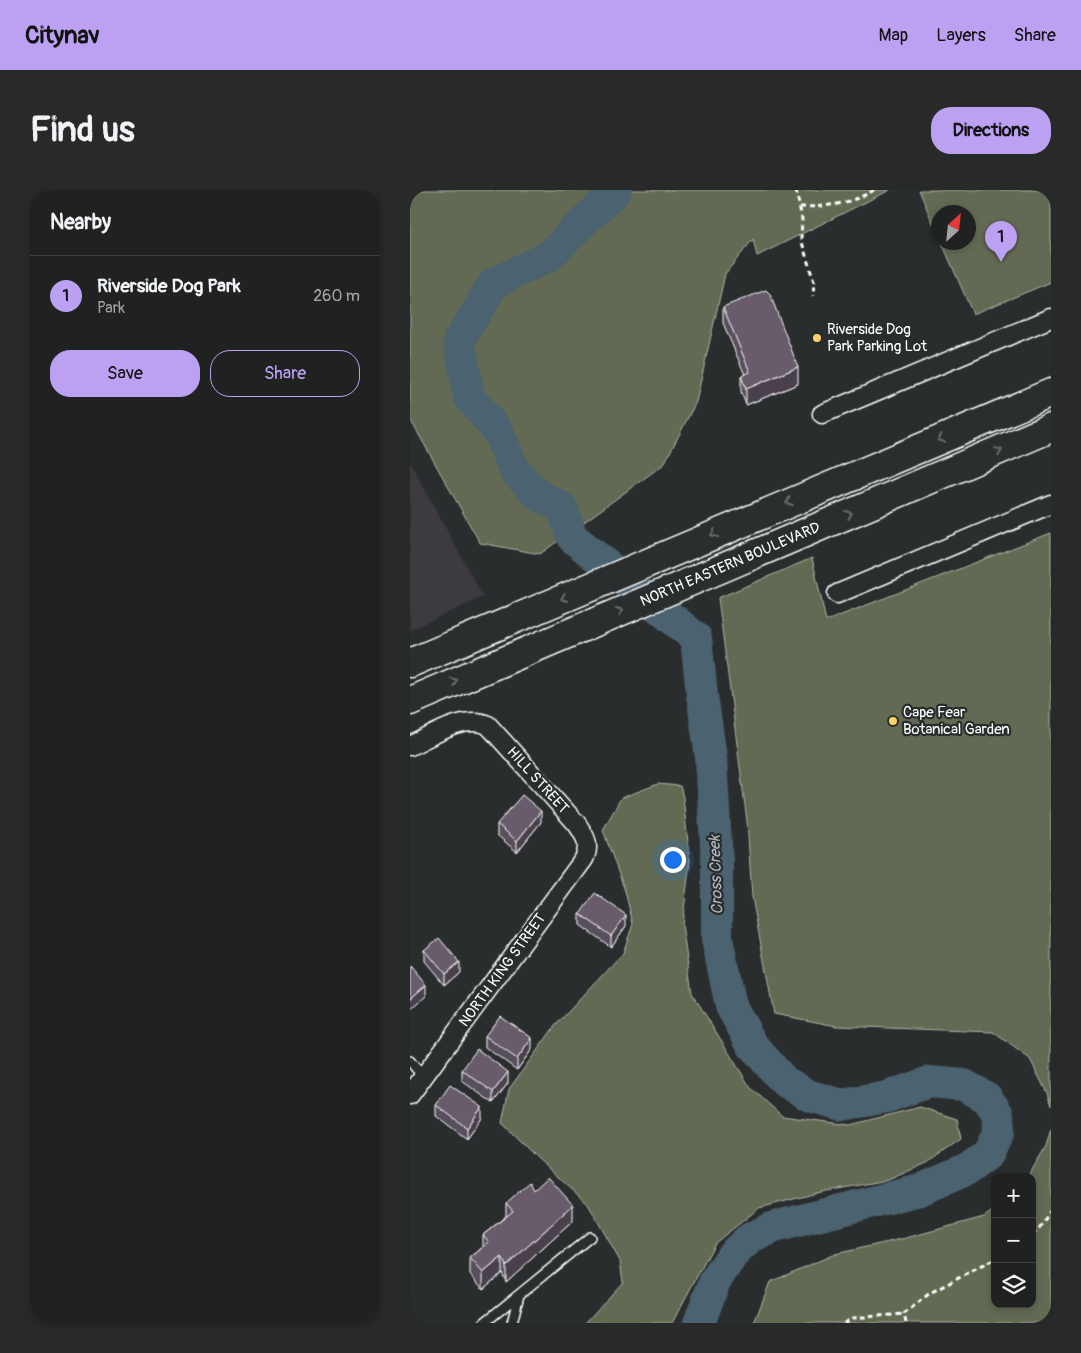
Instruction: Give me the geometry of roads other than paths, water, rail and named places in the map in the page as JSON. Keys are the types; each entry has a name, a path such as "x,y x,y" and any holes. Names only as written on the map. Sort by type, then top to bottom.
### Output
{"highway":[{"path":"410,663 1051,393"},
{"name":"NORTH EASTERN BOULEVARD","path":"410,701 1051,428"}],"street":[{"path":"822,414 1051,318"},
{"path":"837,594 1051,504"},
{"name":"HILL STREET","path":"410,746 458,724 471,721 481,722 494,731 577,824 588,844"},
{"name":"NORTH KING STREET","path":"410,1094 584,858 588,844"}],"lane":[{"path":"410,1061 422,1078"},
{"path":"484,1323 590,1237"},
{"path":"512,1323 518,1295"}],"waterway":[{"name":"Cross Creek","path":"616,190 549,256 494,283 459,340 469,397 498,432 515,471 537,494 562,508 572,537 696,638 711,757 717,863 717,939 731,1006 753,1046 784,1081 810,1096 842,1105 887,1097 929,1082 964,1085 987,1098 998,1114 999,1131 988,1154 968,1169 920,1190 774,1227 749,1239 733,1254 715,1281 699,1323"}],"place":[{"name":"Riverside Dog Park","path":"1001,262"},
{"name":"Riverside Dog Park Parking Lot","path":"817,338"},
{"name":"Cape Fear Botanical Garden","path":"893,721"}]}
